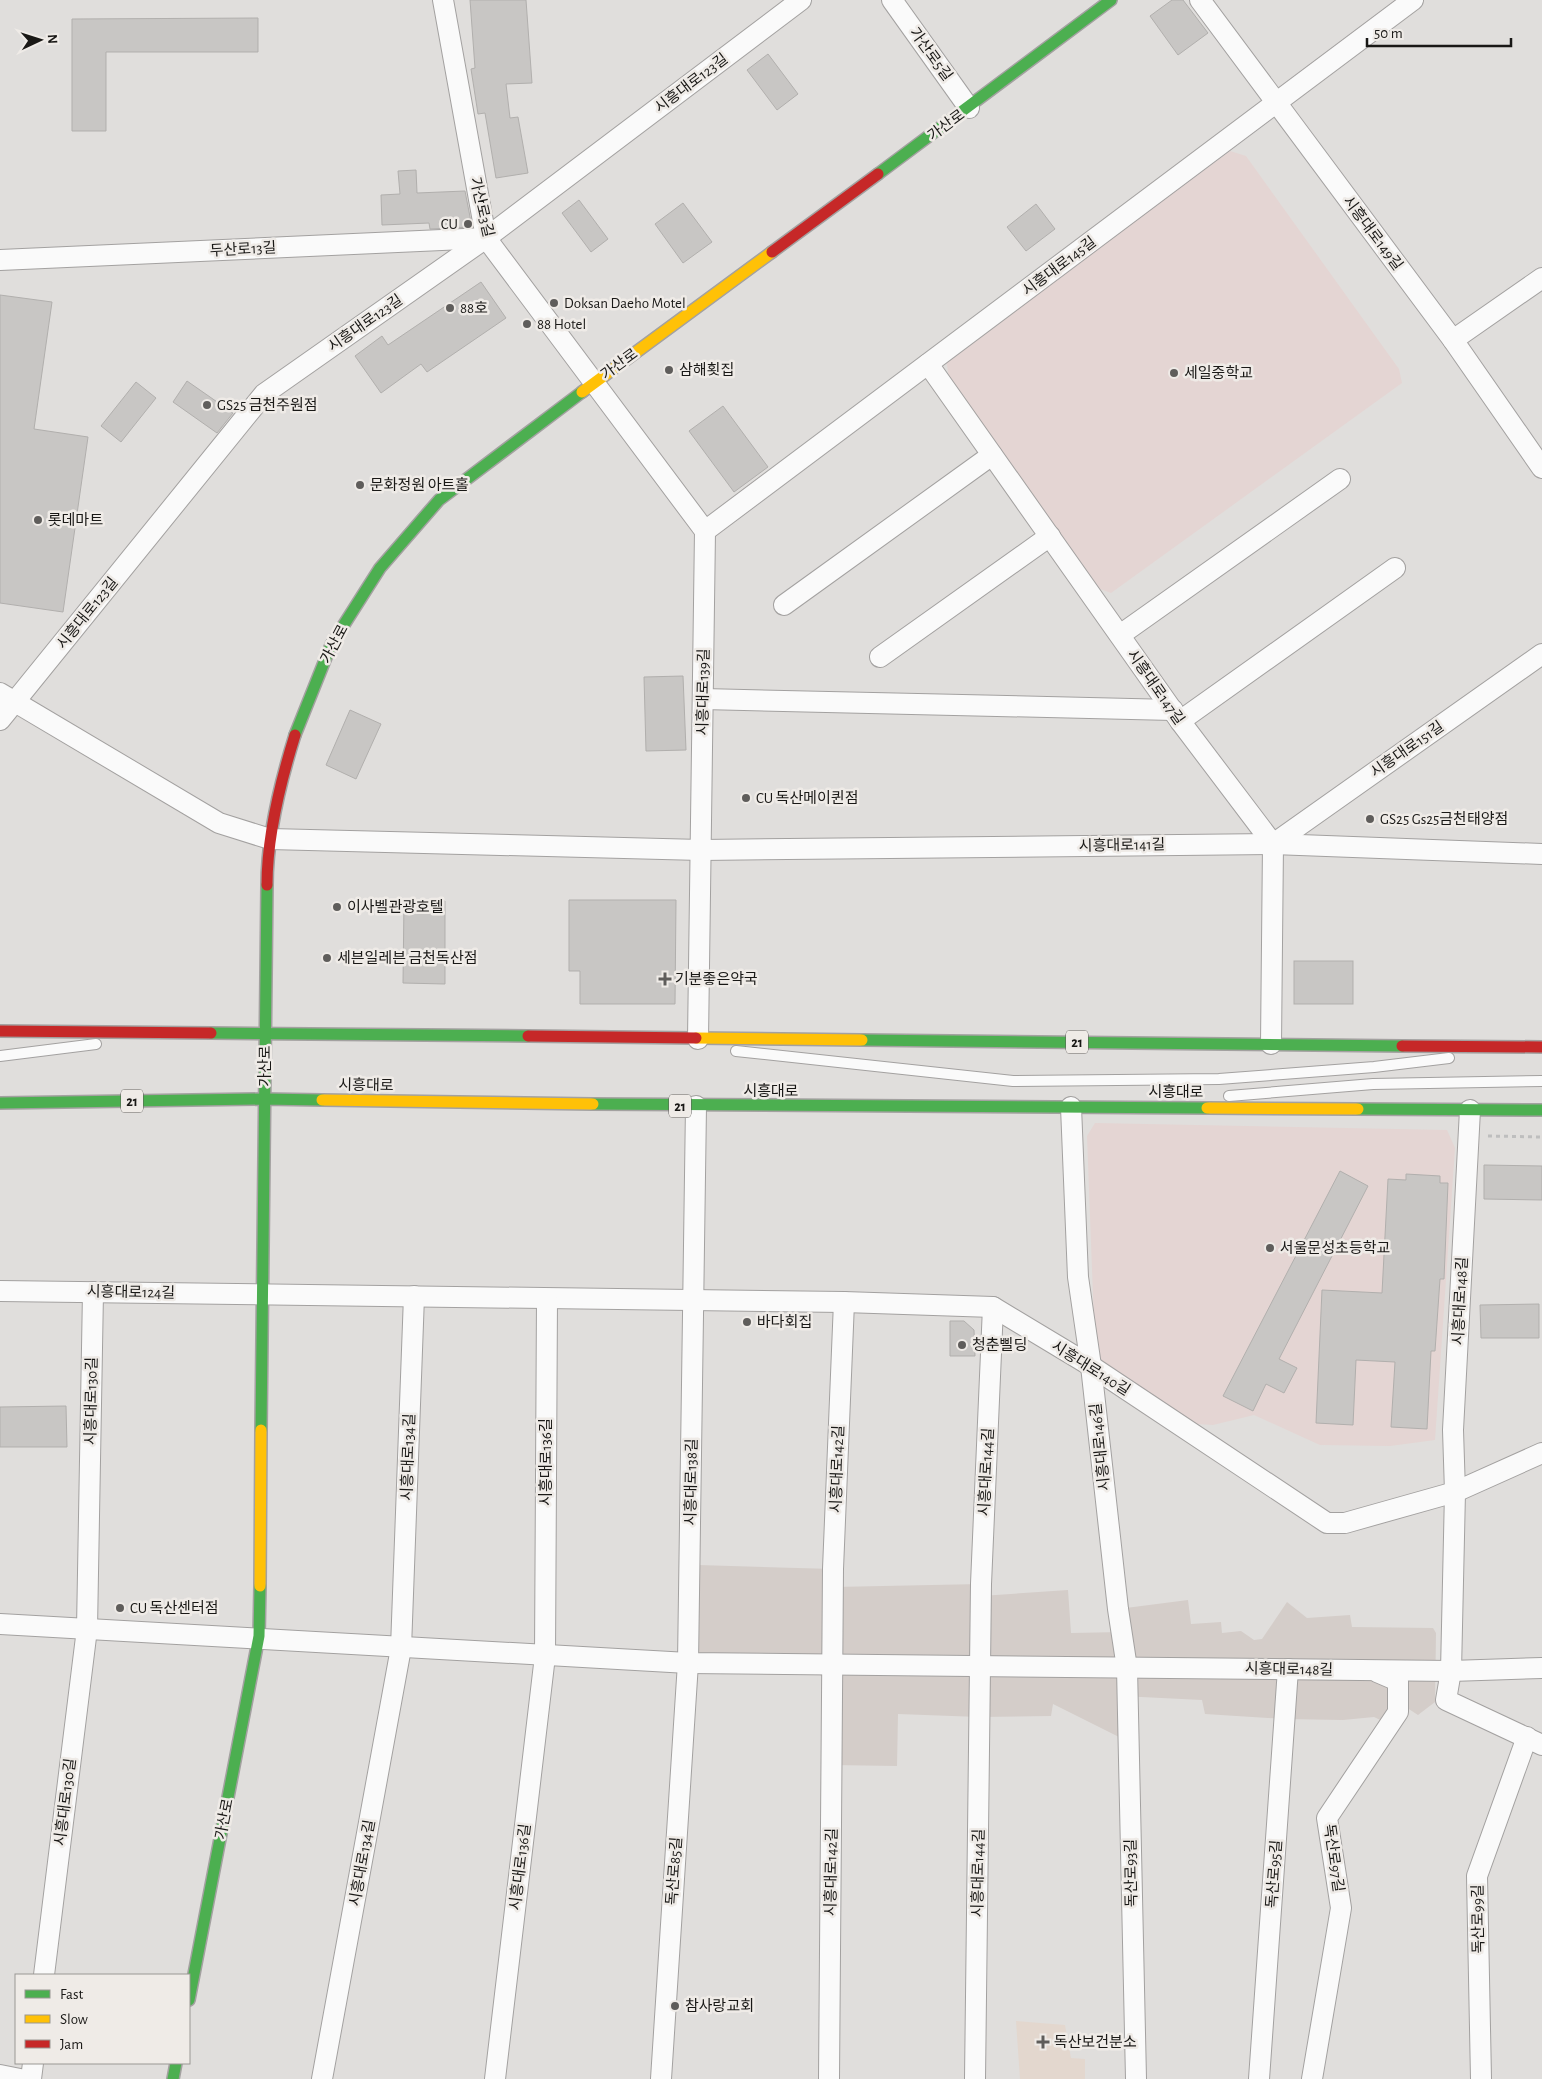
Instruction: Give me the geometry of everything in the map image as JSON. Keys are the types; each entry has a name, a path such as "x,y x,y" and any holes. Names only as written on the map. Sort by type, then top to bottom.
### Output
{"main road":[{"name":"가산로","path":"190,1995 259,1639 267,863 282,774 296,728 331,645 380,568 439,500 593,383 969,108 1110,0"},
{"name":"21","path":"0,1031 1542,1048"},
{"name":"시흥대로","path":"0,1103 264,1098 696,1106 1542,1110"},
{"path":"173,2079 176,2064"}],"street":[{"name":"가산로3길","path":"443,0 486,238 593,383"},
{"name":"시흥대로123길","path":"0,720 8,697 264,394 486,238 801,0"},
{"name":"가산로5길","path":"892,0 969,108"},
{"name":"시흥대로149길","path":"1200,0 1453,340 1542,468"},
{"name":"시흥대로145길","path":"705,531 1413,0"},
{"name":"두산로13길","path":"0,260 486,238"},
{"path":"1453,340 1542,278"},
{"name":"시흥대로147길","path":"928,364 1176,716 1273,844"},
{"path":"593,383 705,531"},
{"path":"784,605 992,455"},
{"path":"1120,635 1340,480"},
{"name":"시흥대로139길","path":"698,1039 705,531"},
{"path":"880,657 1050,536"},
{"path":"703,698 1176,716 1395,568"},
{"name":"시흥대로151길","path":"1273,844 1542,654"},
{"path":"8,697 219,823 270,839 701,850"},
{"path":"1271,1044 1273,844"},
{"name":"시흥대로141길","path":"701,850 1273,844 1542,854"},
{"name":"시흥대로138길","path":"688,1663 696,1106"},
{"name":"시흥대로146길","path":"1071,1107 1078,1278 1091,1366 1118,1609 1127,1668"},
{"name":"시흥대로148길","path":"1470,1110 1453,1430 1455,1492 1451,1671 1446,1700 1534,1741"},
{"name":"시흥대로124길","path":"0,1291 262,1294"},
{"name":"시흥대로130길","path":"44,1974 87,1629 93,1292"},
{"path":"262,1294 694,1301"},
{"name":"시흥대로134길","path":"322,2079 401,1648 414,1296"},
{"name":"시흥대로136길","path":"495,2079 545,1656 547,1299"},
{"name":"시흥대로140길","path":"694,1301 844,1302 993,1307 1091,1366 1327,1523 1345,1523 1455,1492"},
{"name":"시흥대로142길","path":"829,2079 834,1569 844,1302"},
{"name":"시흥대로144길","path":"975,2079 981,1584 993,1307"},
{"path":"1455,1492 1542,1453"},
{"path":"0,1624 688,1663 1127,1668"},
{"name":"독산로85길","path":"661,2079 688,1663"},
{"name":"시흥대로148길","path":"1127,1668 1451,1671 1542,1668"},
{"name":"독산로93길","path":"1127,1668 1136,2079"},
{"name":"독산로95길","path":"1259,2079 1288,1669"},
{"name":"독산로97길","path":"1312,2079 1341,1908 1327,1818 1398,1712 1398,1681 1374,1670"},
{"name":"독산로99길","path":"1481,2079 1477,1876 1534,1741"},
{"path":"31,2079 33,2064"},
{"path":"0,2075 20,2079"}],"lane":[{"path":"0,1056 186,1032"},
{"path":"612,1038 1013,1081 1219,1079 1374,1067 1542,1048"},
{"path":"1096,1107 1373,1084 1542,1081"}],"path":[{"path":"1469,1135 1542,1137"}],"shaded area":[{"name":"세일중학교","path":"1230,151 1246,156 1399,369 1402,383 1111,593 1100,589 949,378 946,359"},
{"name":"서울문성초등학교","path":"1095,1123 1447,1130 1455,1148 1435,1440 1390,1446 1320,1445 1254,1415 1213,1425 1197,1424 1099,1362 1095,1349 1087,1136"},
{"path":"698,1565 833,1569 834,1587 981,1584 981,1596 1068,1590 1071,1633 1122,1632 1118,1609 1188,1600 1191,1624 1221,1622 1222,1633 1241,1631 1254,1640 1262,1639 1287,1602 1307,1618 1350,1615 1352,1627 1433,1628 1436,1633 1435,1702 1418,1715 1398,1702 1389,1724 1374,1717 1343,1720 1284,1719 1205,1714 1202,1700 1121,1696 1121,1738 1053,1704 1051,1716 979,1717 898,1714 897,1766 832,1765 833,1687 820,1675 693,1673"},
{"name":"독산보건분소","path":"1016,2021 1065,2025 1071,2058 1085,2059 1085,2079 1020,2079"}],"building":[{"path":"470,0 526,0 532,83 506,84 510,118 518,117 528,173 496,178 485,113 478,114 471,69 475,68"},
{"path":"1172,0 1183,0 1208,33 1178,55 1150,16"},
{"path":"258,18 258,52 106,52 106,131 72,131 72,19"},
{"path":"768,54 798,94 777,110 747,70"},
{"path":"416,170 417,193 465,191 472,227 430,229 429,223 382,225 381,195 400,194 398,171"},
{"path":"579,200 608,239 591,252 562,213"},
{"path":"683,203 712,242 683,263 655,224"},
{"path":"1036,204 1055,229 1026,251 1007,227"},
{"path":"481,282 506,318 427,372 421,364 381,393 355,356 382,336 388,345"},
{"name":"롯데마트","path":"0,295 52,302 34,429 88,437 63,612 0,603"},
{"path":"187,381 233,413 217,433 173,402"},
{"path":"136,382 156,398 121,442 101,426"},
{"path":"723,406 768,467 734,492 689,431"},
{"path":"683,676 686,750 646,751 644,677"},
{"path":"350,710 381,724 356,779 326,765"},
{"path":"569,900 676,900 675,1004 580,1004 580,971 569,971"},
{"path":"404,901 445,901 445,984 403,983"},
{"path":"1294,961 1353,961 1353,1004 1294,1004"},
{"path":"1484,1165 1542,1166 1542,1200 1484,1199"},
{"path":"1340,1171 1368,1186 1279,1359 1297,1368 1284,1393 1266,1384 1253,1411 1223,1396"},
{"path":"1406,1174 1440,1176 1440,1183 1448,1183 1444,1279 1440,1279 1435,1351 1431,1351 1427,1429 1391,1427 1395,1362 1356,1360 1353,1425 1316,1423 1322,1290 1382,1293 1388,1179 1406,1180"},
{"path":"1539,1304 1539,1338 1481,1338 1480,1305"},
{"name":"청춘삘딩","path":"950,1321 964,1321 974,1330 975,1356 950,1356"},
{"path":"66,1406 67,1447 0,1447 0,1407"}],"traffic: fast":[{"path":"878,174 1111,0"},
{"path":"295,735 331,645 380,568 439,500 582,392"},
{"path":"261,1430 267,885"},
{"path":"211,1033 528,1036"},
{"path":"862,1040 1402,1046"},
{"path":"0,1103 264,1099 322,1100"},
{"path":"593,1104 1207,1108"},
{"path":"1358,1109 1542,1110"},
{"path":"190,1995 259,1636 260,1586"},
{"path":"173,2079 176,2064"}],"traffic: slow":[{"path":"582,392 772,252"},
{"path":"696,1038 862,1040"},
{"path":"322,1100 593,1104"},
{"path":"1207,1108 1358,1109"},
{"path":"260,1586 261,1430"}],"traffic: jam":[{"path":"772,252 878,174"},
{"path":"267,885 269,847 275,809 295,735"},
{"path":"0,1031 211,1033"},
{"path":"528,1036 696,1038"},
{"path":"1402,1046 1542,1047"}],"place":[{"name":"CU","path":"468,224"},
{"name":"Doksan Daeho Motel","path":"554,303"},
{"name":"88호","path":"450,308"},
{"name":"88 Hotel","path":"527,324"},
{"name":"삼해횟집","path":"669,370"},
{"name":"세일중학교","path":"1174,373"},
{"name":"GS25 금천주원점","path":"207,405"},
{"name":"문화정원 아트홀","path":"360,485"},
{"name":"롯데마트","path":"38,520"},
{"name":"CU 독산메이퀸점","path":"746,798"},
{"name":"GS25 Gs25금천태양점","path":"1370,819"},
{"name":"이사벨관광호텔","path":"337,907"},
{"name":"세븐일레븐 금천독산점","path":"327,958"},
{"name":"기분좋은약국","path":"665,979"},
{"name":"서울문성초등학교","path":"1270,1248"},
{"name":"바다회집","path":"747,1322"},
{"name":"청춘삘딩","path":"962,1345"},
{"name":"CU 독산센터점","path":"120,1608"},
{"name":"참사랑교회","path":"675,2006"},
{"name":"독산보건분소","path":"1043,2042"}]}
